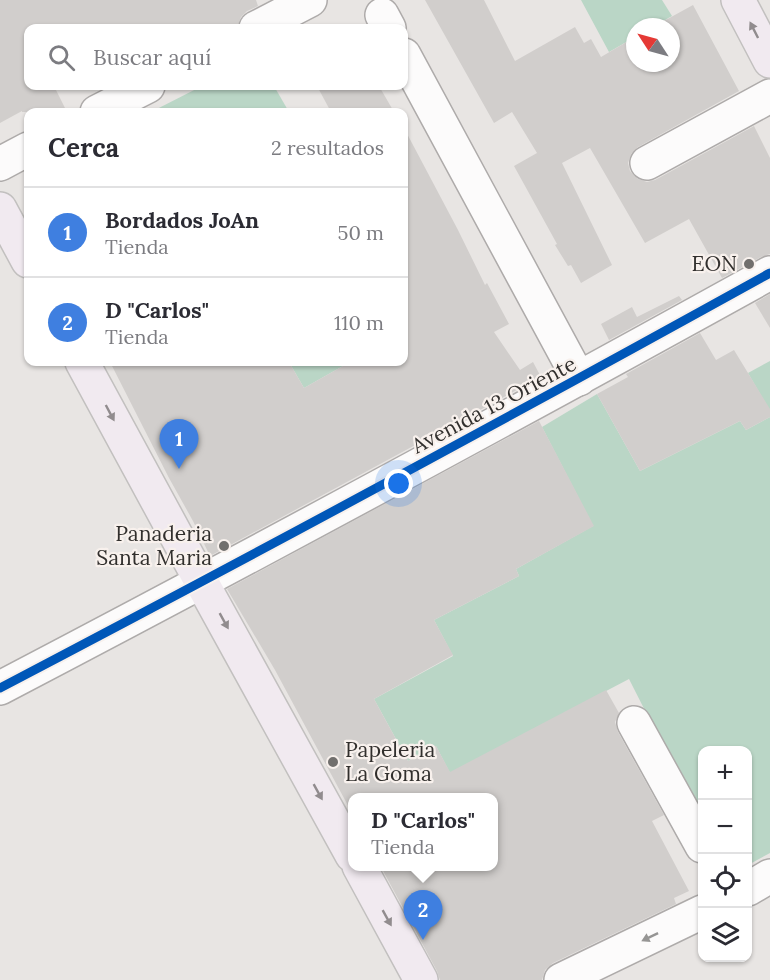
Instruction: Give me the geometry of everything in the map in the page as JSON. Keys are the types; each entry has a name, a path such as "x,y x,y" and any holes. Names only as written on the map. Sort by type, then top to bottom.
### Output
{"main road":[{"path":"741,1 770,61"},
{"path":"0,209 24,254"},
{"path":"84,366 348,848"},
{"path":"361,871 421,980"}],"street":[{"path":"264,24 309,0"},
{"path":"408,62 579,379"},
{"path":"105,108 140,90"},
{"path":"647,163 770,96"},
{"path":"0,164 24,151"},
{"name":"Avenida 13 Oriente","path":"0,688 202,583 770,273"},
{"path":"634,723 698,839"},
{"path":"752,886 770,876"},
{"path":"561,980 698,914"}],"green space":[{"path":"581,0 662,0 672,16 669,18 626,18 626,42 609,52"},
{"path":"194,90 276,90 287,108 159,108"},
{"path":"770,361 770,411 748,373"},
{"path":"291,366 343,366 304,388"},
{"path":"597,394 640,471 740,421 746,430 770,417 770,853 752,863 752,746 698,746 698,815 629,679 450,773 436,746 408,761 374,699 453,656 434,620 519,576 516,569 593,526 542,427"}],"building":[{"path":"0,0 256,0 258,6 247,11 238,24 24,24 24,90 56,90 65,108 24,108 24,112 0,123"},
{"path":"425,0 484,0 515,61 575,27 584,43 591,39 601,57 626,42 626,72 680,72 680,18 669,18 693,5 739,91 638,147 631,154 628,163 630,171 638,179 647,182 655,180 754,126 770,158 770,254 722,278 689,219 645,243 590,148 562,163 612,265 581,283 571,265 568,266 555,245 557,244 514,166 537,153 512,112 494,123"},
{"path":"319,90 381,90 392,108 329,108"},
{"path":"408,136 485,285 487,283 509,324 494,332 520,370 533,362 541,377 210,556 112,366 291,366 304,388 343,366 408,366"},
{"path":"770,294 770,328 755,303"},
{"path":"679,296 682,300 609,340 601,324 632,307 637,317"},
{"path":"700,333 716,360 734,350 770,409 770,417 746,430 740,421 640,471 597,394 628,377 626,374"},
{"path":"539,421 594,526 516,569 519,576 434,620 453,655 374,699 408,761 436,746 450,772 606,690 619,713 615,722 618,732 664,815 652,821 689,891 674,898 676,904 553,963 545,970 542,980 440,980 383,871 498,871 498,793 348,793 348,806 275,670 227,589"}],"cycle path":[{"path":"0,688 386,483 770,273"}],"place":[{"name":"EON","path":"749,264"},
{"name":"Bordados JoAn","path":"179,469"},
{"name":"Panaderia Santa Maria","path":"224,546"},
{"name":"Papeleria La Goma","path":"333,762"},
{"name":"D \"Carlos\"","path":"423,940"}]}
